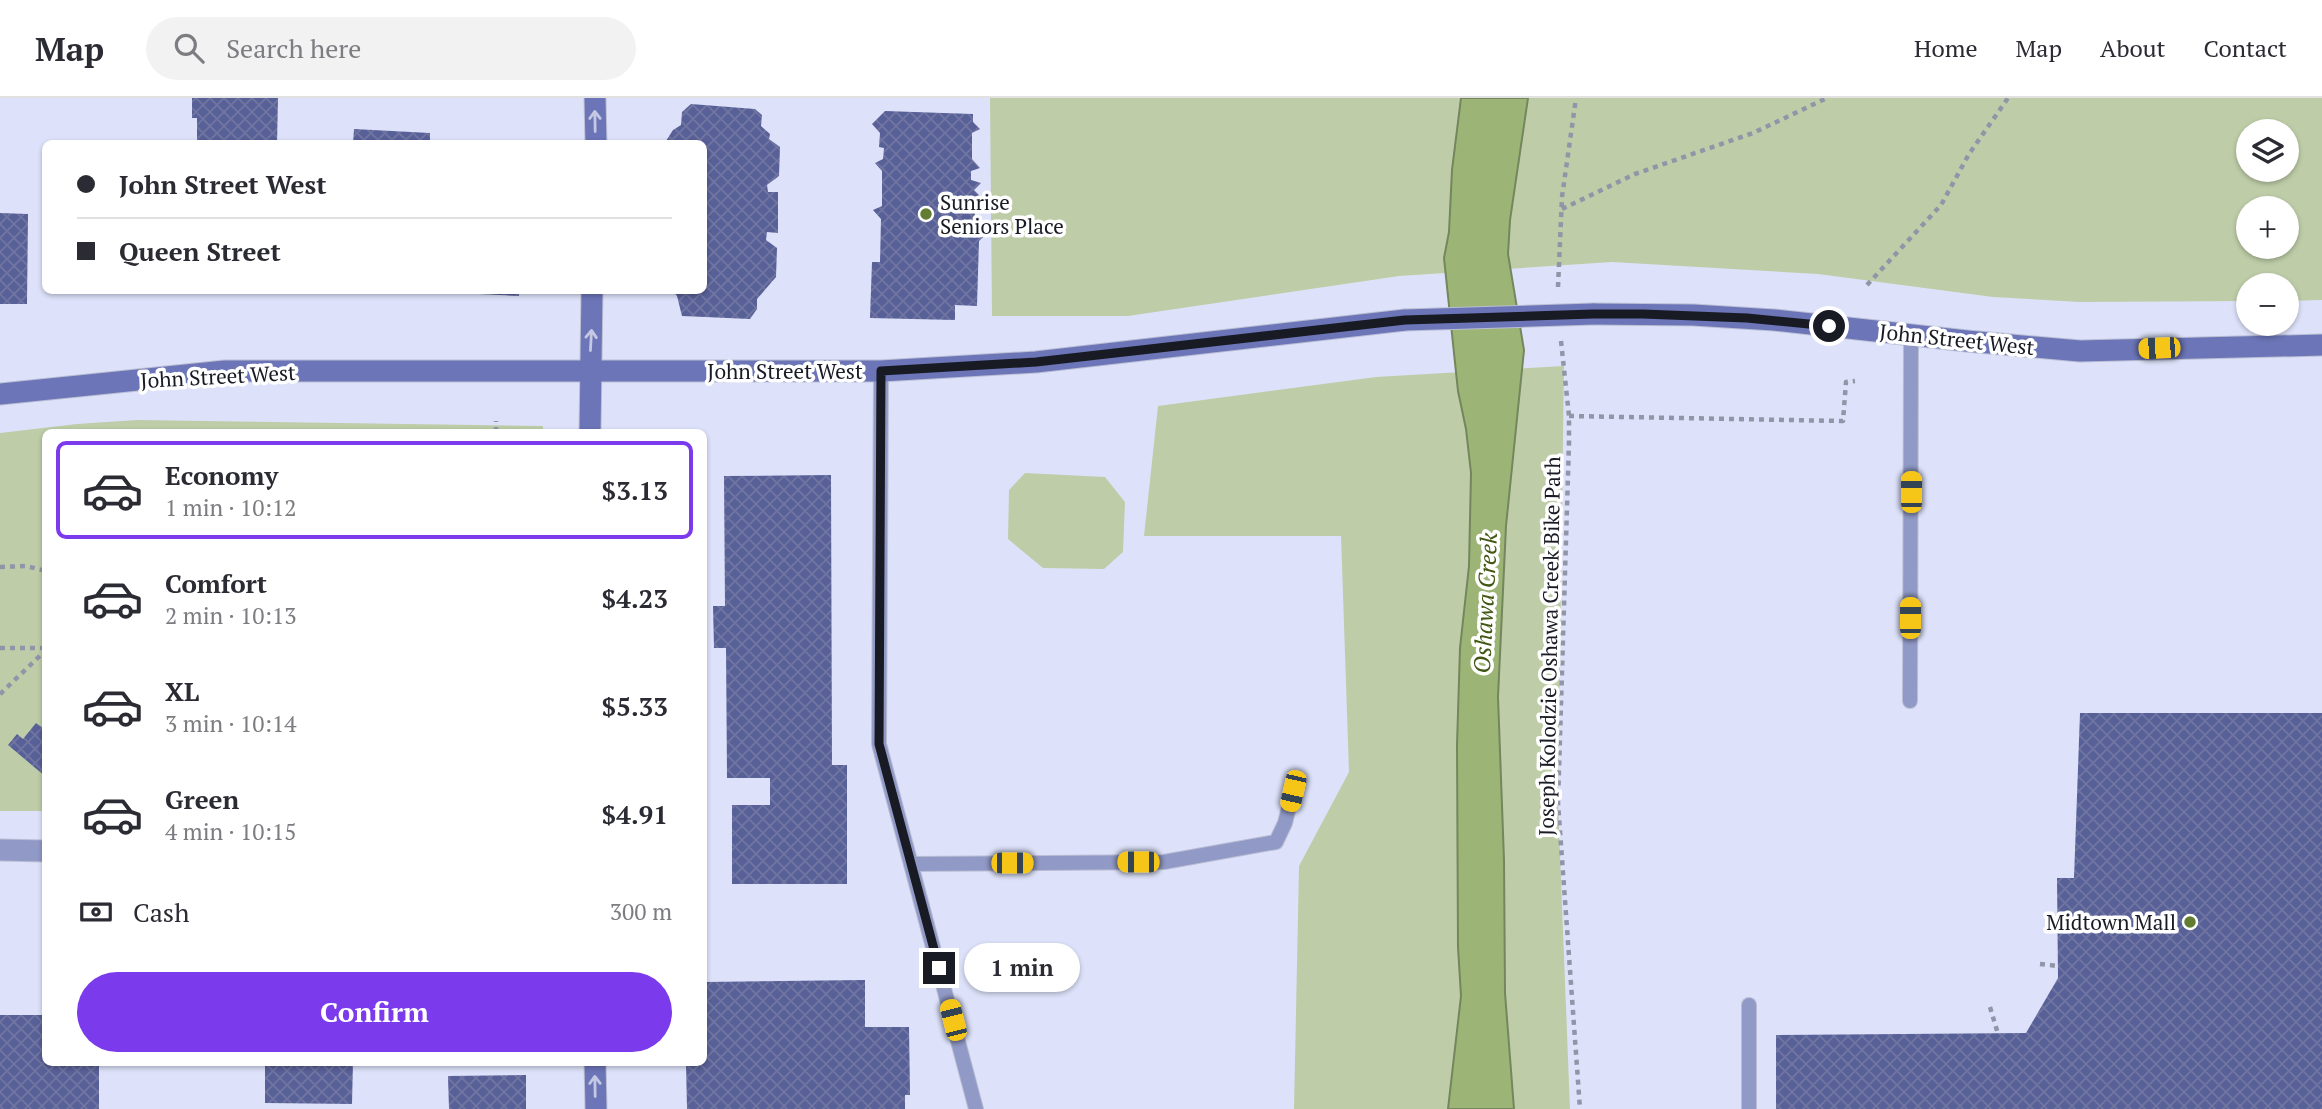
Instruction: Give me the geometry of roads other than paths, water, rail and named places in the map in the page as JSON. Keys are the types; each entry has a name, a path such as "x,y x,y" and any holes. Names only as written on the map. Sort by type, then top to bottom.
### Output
{"street":[{"path":"595,98 596,140"},
{"path":"590,429 592,294"},
{"name":"John Street West","path":"0,394 225,371 881,371 1036,362 1405,320 1593,314 1693,315 1774,320 2080,351 2322,345"},
{"path":"0,850 42,851"},
{"path":"595,1066 596,1109"}],"lane":[{"path":"1910,701 1911,335"},
{"path":"881,371 879,744 976,1109"},
{"path":"911,864 1164,862 1276,842 1285,823 1293,791"},
{"path":"1749,1005 1749,1109"}],"water":[{"name":"Oshawa Creek","path":"1461,98 1528,98 1510,220 1508,254 1524,350 1506,526 1498,697 1504,860 1505,993 1514,1109 1448,1109 1461,996 1458,947 1457,745 1460,648 1469,566 1471,473 1458,391 1444,258 1449,232 1452,170"}],"place":[{"name":"Sunrise Seniors Place","path":"926,214"},
{"name":"Midtown Mall","path":"2190,922"}]}
